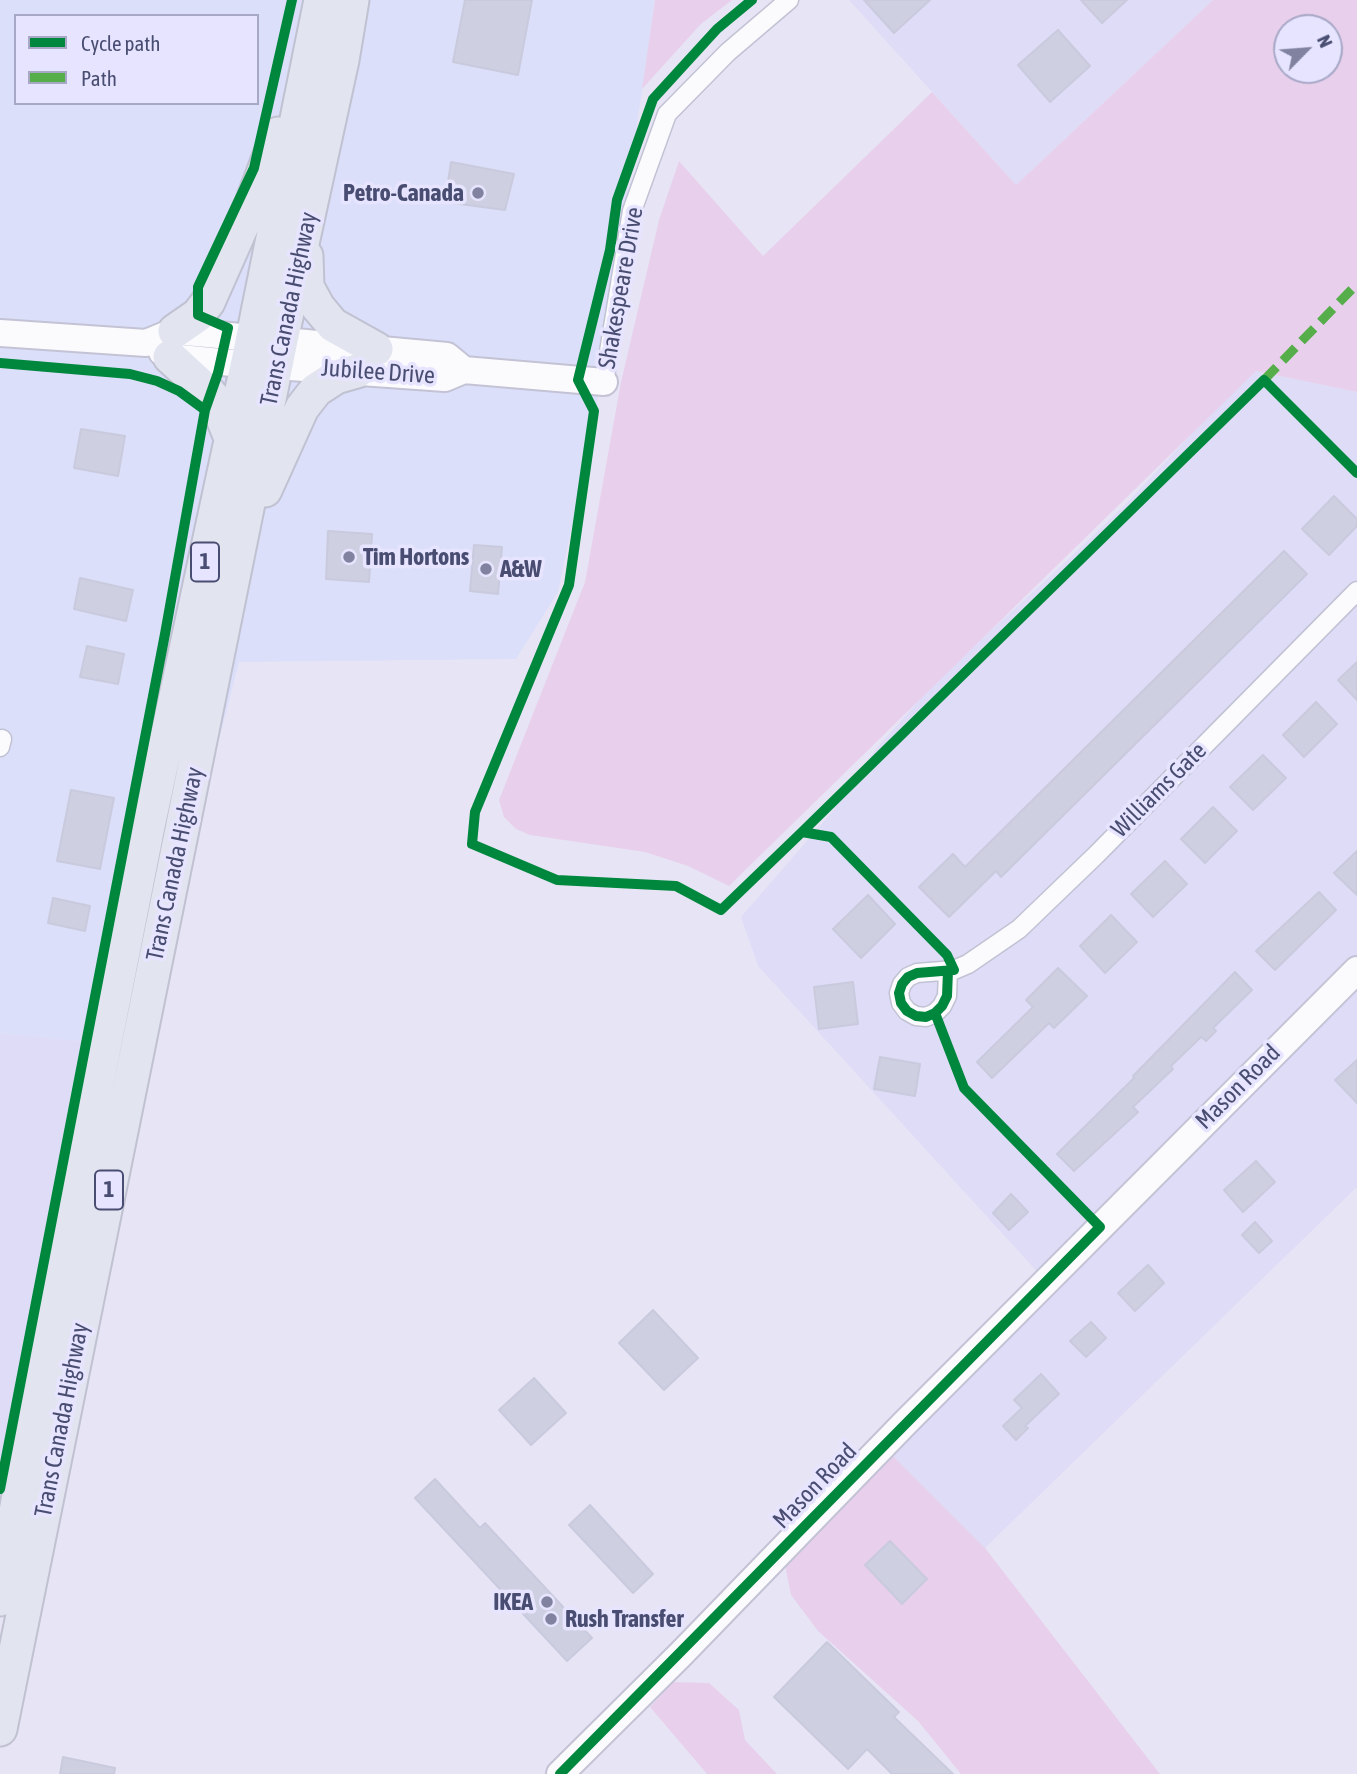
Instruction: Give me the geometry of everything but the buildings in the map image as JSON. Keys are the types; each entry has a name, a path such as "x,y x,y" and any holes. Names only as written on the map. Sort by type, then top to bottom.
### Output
{"highway":[{"name":"Trans Canada Highway","path":"0,1729 242,540 265,351 321,0"},
{"name":"Trans Canada Highway","path":"1,1587 7,1533 148,826 231,438 265,351 305,231 342,60 352,0"},
{"path":"231,438 216,401 164,344 198,315 208,302 252,203 313,40"},
{"path":"242,540 302,408 316,390 367,360 332,325 307,287 305,231"}],"street":[{"name":"Shakespeare Drive","path":"604,382 632,211 667,114 728,52 789,0"},
{"name":"Jubilee Drive","path":"0,333 367,360 445,378 464,370 604,382"},
{"name":"Williams Gate","path":"948,971 983,956 1037,913 1357,591"},
{"name":"Mason Road","path":"561,1774 915,1413 1357,970"}],"shaded area":[{"path":"0,0 655,0 595,417 558,592 516,659 239,662 140,1047 0,1033"},
{"path":"655,0 732,0 701,24 642,89"},
{"path":"849,0 1213,0 1016,185"},
{"path":"1213,0 1357,0 1357,392 1256,371 729,886 688,866 645,852 530,835 516,829 504,817 499,800 585,582 621,382 659,220 679,161 763,256 932,92 1016,185"},
{"path":"1256,371 1357,392 1357,1187 985,1548 890,1453 1043,1278 758,966 741,917 832,812 876,749 936,681 1125,505 1213,411"},
{"path":"0,1033 140,1047 0,1555"},
{"path":"890,1453 985,1548 1160,1774 961,1774 918,1721 818,1631 791,1595 784,1560"},
{"path":"673,1682 709,1683 739,1710 745,1740 777,1774 707,1774 650,1707"}],"marked path":[{"path":"1264,380 1357,284"}],"cycle path":[{"path":"0,1489 165,634 205,410 218,373 228,328 198,315 198,287 254,168 292,0"},
{"path":"752,0 717,29 653,99 617,200 610,250 578,380 594,411 569,585 475,812 472,844 557,880 676,886 721,910 802,832 831,837 947,955 954,970 917,973 908,977 899,993 901,1003 907,1011 926,1017 935,1013 947,996 948,971"},
{"path":"0,363 130,374 157,381 179,391 205,410"},
{"path":"802,832 1264,380 1357,473"},
{"path":"560,1774 1100,1227 964,1088 935,1013"}],"place":[{"name":"Petro-Canada","path":"478,193"},
{"name":"Tim Hortons","path":"349,557"},
{"name":"A&W","path":"486,569"},
{"name":"IKEA","path":"547,1602"},
{"name":"Rush Transfer","path":"551,1619"}]}
